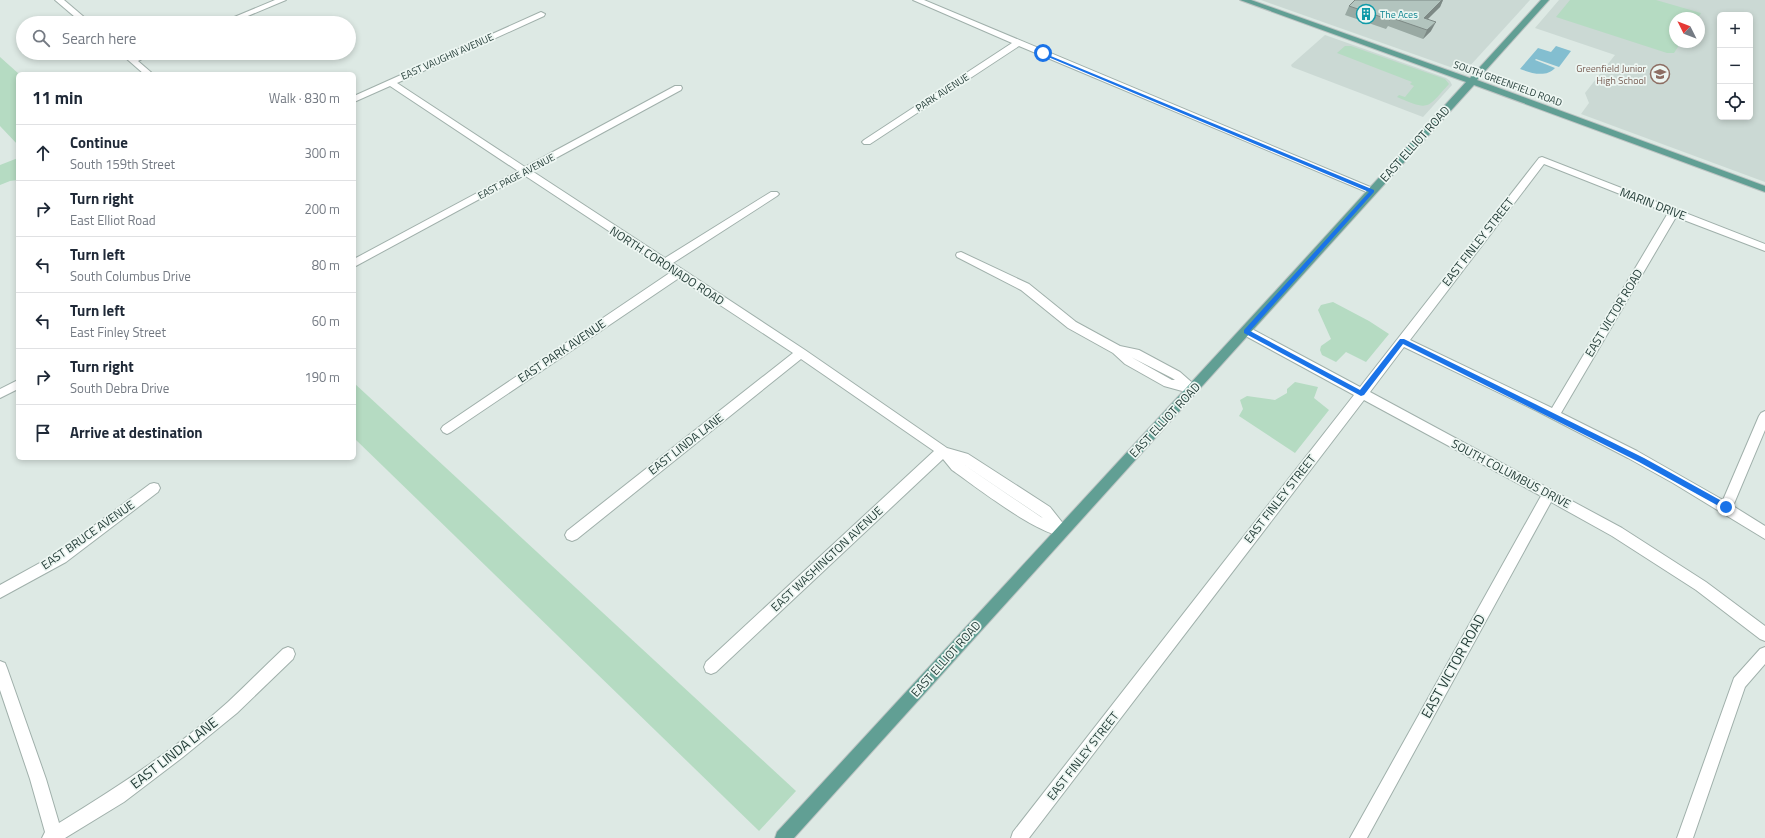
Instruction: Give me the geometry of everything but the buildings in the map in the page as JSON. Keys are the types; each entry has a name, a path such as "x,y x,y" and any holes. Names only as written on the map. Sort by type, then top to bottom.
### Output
{"main road":[{"name":"SOUTH GREENFIELD ROAD","path":"1244,0 1472,81 1765,189"},
{"name":"EAST ELLIOT ROAD","path":"784,838 1193,390 1545,0"}],"street":[{"path":"59,0 78,16"},
{"path":"242,16 282,0"},
{"path":"917,0 1372,191"},
{"name":"EAST VAUGHN AVENUE","path":"356,98 541,14"},
{"name":"PARK AVENUE","path":"867,142 1018,42"},
{"path":"132,60 147,72"},
{"name":"NORTH CORONADO ROAD","path":"390,82 801,353 943,451 956,466 1036,521 1062,532"},
{"name":"EAST PAGE AVENUE","path":"356,262 678,88"},
{"name":"MARIN DRIVE","path":"1542,160 1765,248"},
{"name":"EAST FINLEY STREET","path":"1019,838 1542,160"},
{"path":"664,264 774,194"},
{"name":"EAST VICTOR ROAD","path":"1554,415 1674,212"},
{"path":"961,255 1025,287 1072,325 1117,350 1129,360 1168,383 1193,390"},
{"name":"EAST PARK AVENUE","path":"447,429 678,273"},
{"name":"SOUTH COLUMBUS DRIVE","path":"1246,331 1617,532 1701,586 1765,634"},
{"path":"1402,341 1554,415 1642,460 1726,507 1765,533"},
{"name":"EAST LINDA LANE","path":"572,535 801,353"},
{"path":"0,394 16,385"},
{"path":"1726,507 1765,416"},
{"name":"EAST WASHINGTON AVENUE","path":"711,668 943,451"},
{"name":"EAST BRUCE AVENUE","path":"0,592 61,558 154,488"},
{"name":"EAST VICTOR ROAD","path":"1358,838 1548,494"},
{"name":"EAST LINDA LANE","path":"53,837 118,796 178,752 232,708 288,654"},
{"path":"1685,838 1739,683 1765,654"},
{"path":"0,668 38,779 53,837"}],"shaded area":[{"path":"1261,0 1530,0 1468,68 1463,70 1453,68"},
{"name":"Greenfield Junior High School","path":"1559,0 1765,0 1765,182 1581,114 1589,103 1585,93 1615,55 1535,28"},
{"path":"1325,35 1446,78 1452,85 1423,117 1292,67 1291,65"}],"green space":[{"path":"1570,0 1656,0 1698,12 1669,12 1669,48 1677,48 1674,53 1667,53 1556,17"},
{"path":"1345,46 1351,46 1445,79 1449,84 1431,103 1422,106 1416,104 1397,97 1399,95 1405,97 1414,86 1410,84 1412,82 1337,53"},
{"path":"0,57 17,72 16,143 0,126"},
{"path":"16,159 16,180 0,185 0,165"},
{"path":"1333,302 1369,321 1389,334 1366,362 1346,352 1336,362 1322,355 1320,350 1321,346 1331,339 1318,310 1321,305"},
{"path":"1295,382 1318,387 1314,398 1329,410 1295,453 1239,416 1243,409 1240,400 1247,396 1275,400 1287,393 1287,389"},
{"path":"356,385 796,791 759,831 356,440"}],"water":[{"path":"1556,46 1571,51 1559,67 1536,59 1535,60 1555,68 1543,74 1520,69 1538,48 1551,52"}],"place":[{"name":"The Aces","path":"1366,14"},
{"name":"Greenfield Junior High School","path":"1660,74"}],"route":[{"path":"1043,53 1372,191 1246,331 1361,394 1402,341 1554,415 1642,460 1726,507"}]}
